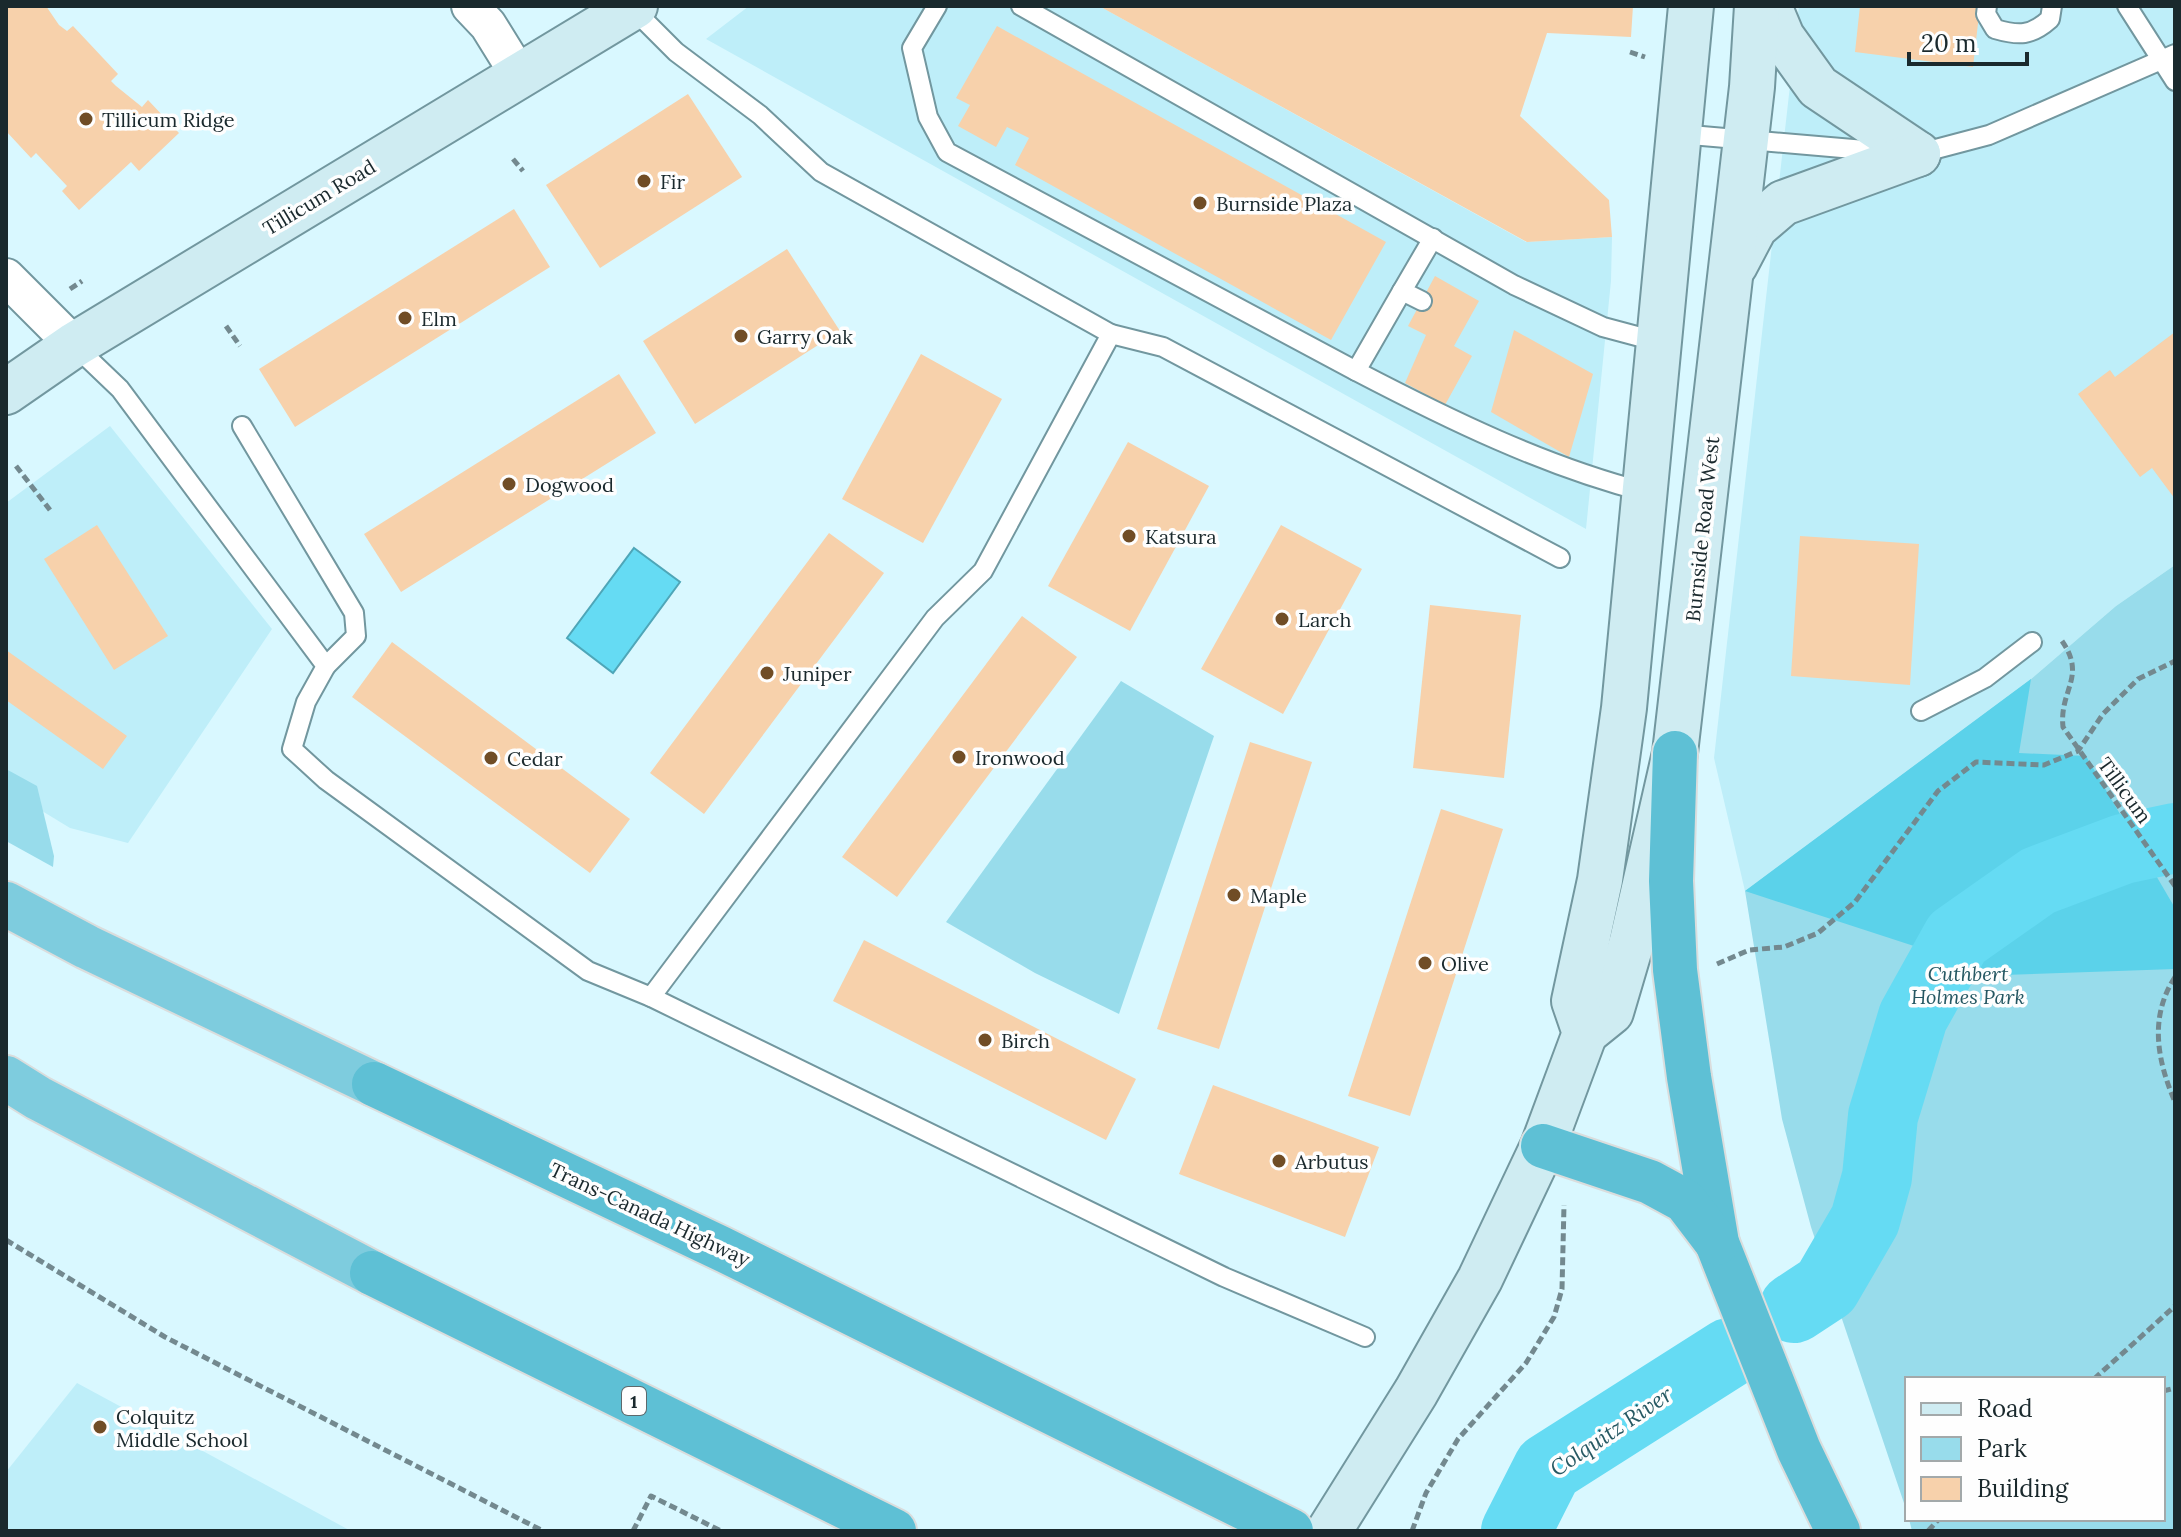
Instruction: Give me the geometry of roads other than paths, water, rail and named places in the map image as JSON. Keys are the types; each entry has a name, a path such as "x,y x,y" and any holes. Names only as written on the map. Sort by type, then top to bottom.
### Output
{"highway":[{"path":"1675,753 1671,881 1675,970 1689,1077 1717,1243 1799,1450 1838,1531"},
{"name":"Trans-Canada Highway","path":"6,904 87,947 733,1254 1291,1531"},
{"name":"1","path":"6,1078 38,1098 372,1273 894,1531"},
{"path":"1543,1146 1650,1182 1685,1201 1717,1243"}],"main road":[{"path":"1329,1531 1416,1392 1480,1279 1543,1146 1585,1033 1574,1001 1600,880 1614,795 1691,6"},
{"name":"Burnside Road West","path":"1585,1033 1611,1012 1675,753 1731,275 1757,6"},
{"path":"1769,6 1782,37 1818,87 1918,154"},
{"name":"Tillicum Road","path":"6,392 74,345 633,7"},
{"path":"1731,275 1755,227 1783,203 1918,154"}],"street":[{"path":"470,6 488,25 519,75"},
{"path":"6,277 74,345"}],"lane":[{"path":"937,6 912,48 928,117 947,152 1418,403 1585,476 1645,492"},
{"path":"1021,6 1514,285 1603,327 1659,342"},
{"path":"1987,6 1986,14 1995,29 2014,35 2034,33 2050,19 2052,6"},
{"path":"2127,6 2168,57 2175,81"},
{"path":"633,7 676,52 760,115 821,172 1111,334 1163,347 1560,558"},
{"path":"1679,134 1745,142 1918,154 1989,135 2168,57"},
{"path":"1356,371 1433,238"},
{"path":"1402,291 1422,301"},
{"path":"651,997 935,618 983,571 1111,334"},
{"path":"74,345 120,389 326,666"},
{"path":"242,426 354,613 356,636 326,666 306,702 292,749 326,780 588,971 651,997 1224,1277 1365,1337"},
{"path":"1921,711 1985,678 2032,642"}],"waterway":[{"name":"Colquitz River","path":"1794,1308 1826,1287 1865,1220 1877,1177 1883,1116 1913,1017 1957,938 2038,881 2123,849 2175,838"},
{"name":"Colquitz River","path":"1516,1531 1548,1468 1729,1353"}],"place":[{"name":"Tillicum Ridge","path":"86,119"},
{"name":"Fir","path":"644,181"},
{"name":"Burnside Plaza","path":"1200,203"},
{"name":"Elm","path":"405,318"},
{"name":"Garry Oak","path":"741,336"},
{"name":"Dogwood","path":"509,484"},
{"name":"Katsura","path":"1129,536"},
{"name":"Larch","path":"1282,619"},
{"name":"Juniper","path":"767,673"},
{"name":"Ironwood","path":"959,757"},
{"name":"Cedar","path":"491,758"},
{"name":"Maple","path":"1234,895"},
{"name":"Olive","path":"1425,963"},
{"name":"Birch","path":"985,1040"},
{"name":"Arbutus","path":"1279,1161"},
{"name":"Colquitz Middle School","path":"100,1427"}],"park label":[{"name":"Cuthbert Holmes Park","path":"1968,984"}]}
